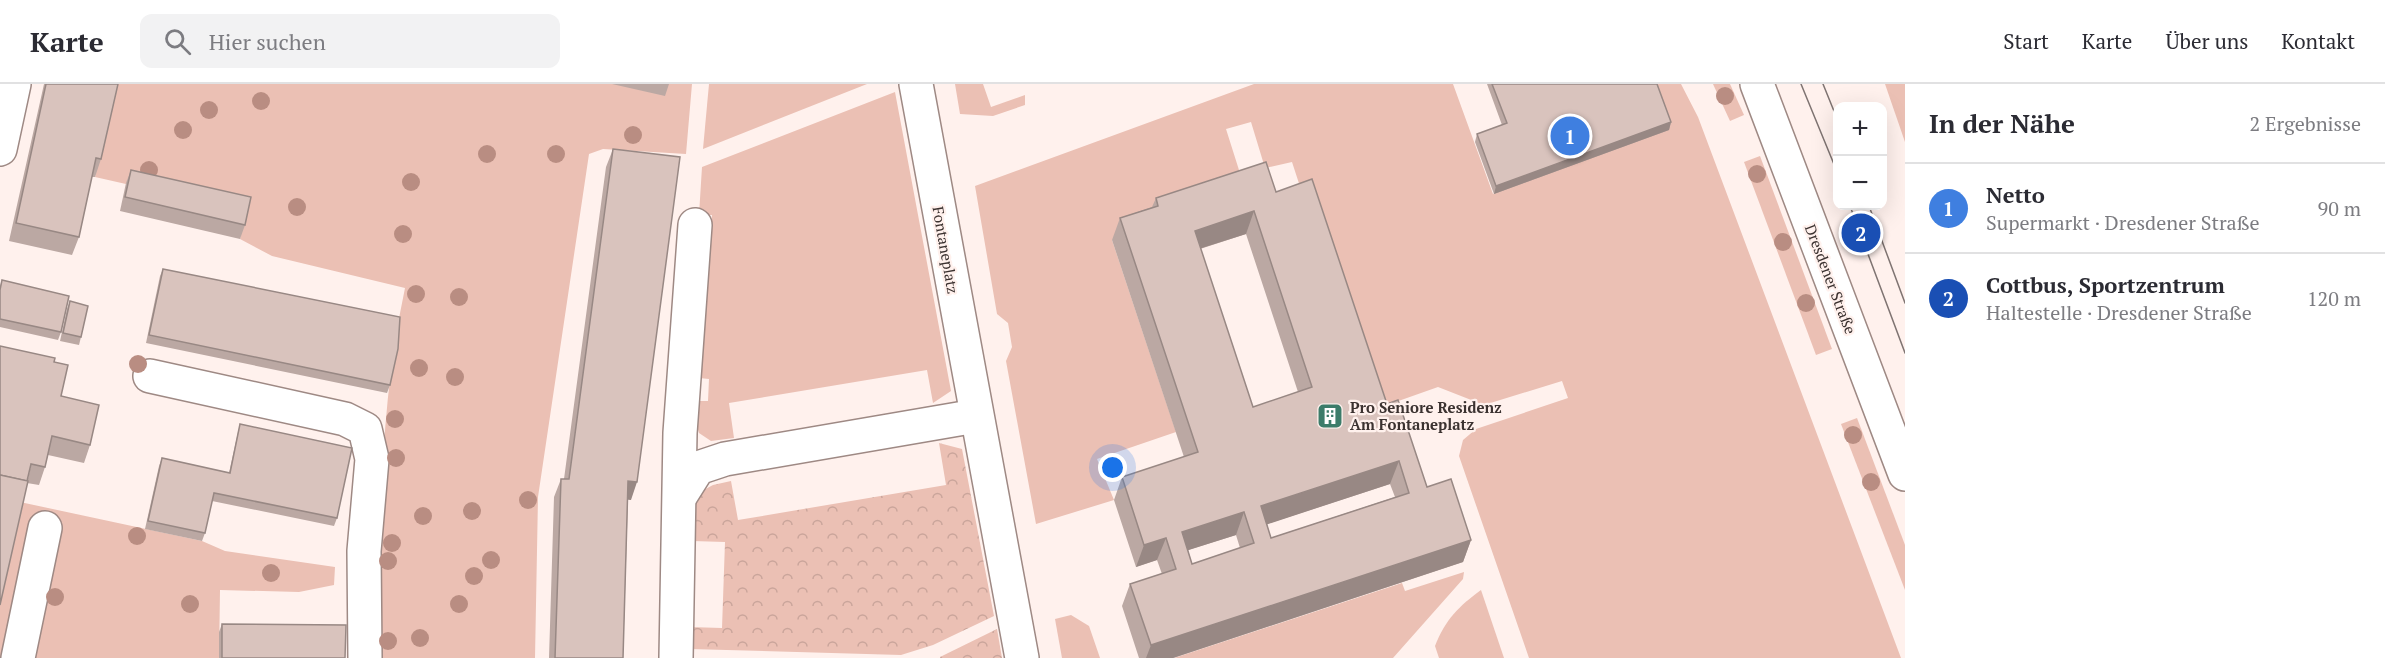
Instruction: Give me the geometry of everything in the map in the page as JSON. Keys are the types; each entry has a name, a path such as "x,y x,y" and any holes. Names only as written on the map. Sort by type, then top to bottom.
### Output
{"street":[{"path":"0,149 14,84"},
{"name":"Fontaneplatz","path":"916,84 1022,658"},
{"name":"Dresdener Straße","path":"1757,84 1905,474"},
{"path":"676,658 681,495 680,433 695,225"},
{"path":"150,376 345,419 365,429 372,459 364,551 365,658"},
{"path":"681,495 698,468 725,459 976,416"},
{"path":"18,658 45,528"}],"green space":[{"path":"115,84 692,84 686,154 603,149 589,154 538,497 535,658 380,658 381,518 385,426 396,334 405,288 272,256 240,239 245,211 95,177"},
{"path":"709,84 867,84 703,149"},
{"path":"955,84 983,84 991,107 1025,95 1025,105 993,116 960,114"},
{"path":"1254,84 1453,84 1493,194 1652,84 1681,84 1698,117 1901,658 1529,658 1459,456 1463,440 1476,429 1568,398 1562,381 1484,405 1438,387 1373,410 1292,162 1265,168 1251,122 1226,129 1245,189 1112,240 1176,432 1097,459 1114,500 1036,524 1006,361 1012,347 1008,323 997,314 975,186"},
{"path":"1713,84 1730,84 1744,115 1730,121"},
{"path":"1885,84 1905,84 1905,142"},
{"path":"895,92 951,391 933,403 927,370 729,403 734,438 711,441 699,433 696,423 697,401 708,401 709,379 699,378 712,215 699,215 702,167"},
{"path":"1760,156 1832,349 1816,355 1744,162"},
{"path":"1857,418 1905,545 1905,590 1841,424"},
{"path":"939,443 962,449 994,616 933,645 901,655 689,649 689,627 722,628 725,542 692,541 693,506 698,493 713,485 731,481 738,520 946,485"},
{"path":"20,502 202,541 225,551 335,567 334,585 299,592 220,590 219,658 0,658 0,592"},
{"path":"1464,572 1463,579 1393,658 1174,658 1402,583 1405,591"},
{"path":"1481,590 1504,658 1439,658 1435,646 1443,629 1459,608"},
{"path":"1071,615 1089,626 1100,658 1062,658 1055,619"},
{"path":"997,629 1002,658 940,658 940,657"}],"building":[{"path":"46,84 118,84 101,159 96,158 79,237 16,223"},
{"path":"1492,84 1657,84 1671,122 1496,186 1477,134 1507,123"},
{"path":"613,149 680,157 637,482 628,481 623,658 555,658 561,479 569,479"},
{"name":"Pro Seniore Residenz Am Fontaneplatz","path":"1266,162 1276,192 1312,179 1387,404 1398,400 1427,487 1451,479 1471,540 1151,645 1130,584 1176,569 1166,538 1144,545 1122,477 1198,452 1120,218 1158,206 1156,198","holes":["1254,211 1312,387 1253,407 1195,231","1399,461 1409,493 1271,538 1261,506","1244,512 1254,543 1192,564 1182,532"]},
{"path":"131,170 251,197 245,225 125,197"},
{"path":"163,269 400,317 398,349 390,385 149,335"},
{"path":"2,280 69,296 61,332 0,319"},
{"path":"70,301 88,306 81,337 63,333"},
{"path":"0,346 55,358 54,362 68,365 61,396 99,405 90,445 52,436 45,467 31,464 27,481 0,475"},
{"path":"240,424 352,448 337,518 214,493 205,533 148,521 162,458 230,473"},
{"path":"0,475 28,481 0,605"},
{"path":"222,624 346,625 345,658 222,658"}],"tram line":[{"path":"1801,84 1833,162"},
{"path":"1823,84 1833,109"},
{"path":"1851,210 1905,353"},
{"path":"1870,210 1905,303"}],"place":[{"name":"Netto","path":"1570,136"},
{"name":"Cottbus, Sportzentrum","path":"1861,233"},
{"name":"Pro Seniore Residenz Am Fontaneplatz","path":"1330,416"}]}
